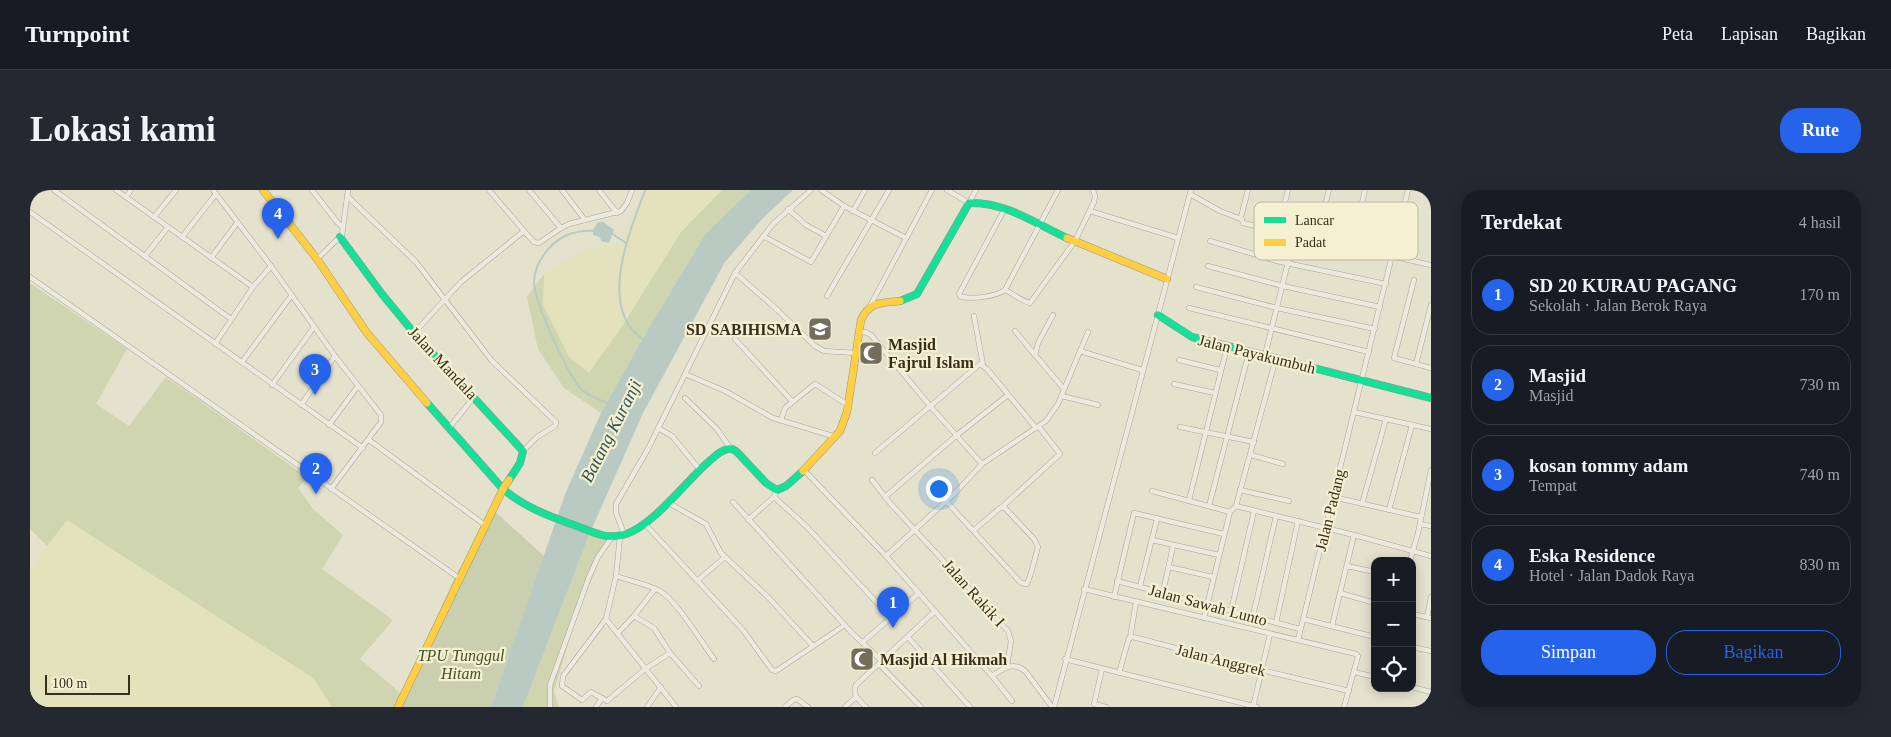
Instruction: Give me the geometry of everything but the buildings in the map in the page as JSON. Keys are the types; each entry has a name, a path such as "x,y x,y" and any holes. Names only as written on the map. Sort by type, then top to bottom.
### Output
{"street":[{"path":"30,198 38,190"},
{"path":"54,190 231,319"},
{"path":"116,190 253,288"},
{"path":"126,197 131,190"},
{"path":"154,217 176,190"},
{"path":"264,190 317,259 334,288 372,341 503,488 516,501 529,510 596,533 612,537 622,535 644,522 723,450 730,449"},
{"path":"312,190 343,228"},
{"path":"490,190 524,231 537,243 561,228 585,220 617,213 624,207 632,190"},
{"path":"529,190 561,228"},
{"path":"562,190 585,220"},
{"path":"599,190 617,213"},
{"path":"670,653 645,669 606,701 591,692 582,700 564,688 562,684 564,676 606,619 616,576 622,535 616,513 616,504 640,466 735,272 763,236 788,209 811,190"},
{"path":"821,190 844,206 906,238"},
{"path":"853,211 864,190"},
{"path":"827,296 889,190"},
{"path":"748,520 804,470 836,437 844,423 863,314 870,306 932,190"},
{"path":"946,190 969,203 982,202 1004,210 1075,242 1167,279"},
{"path":"870,306 908,300 917,294 976,190"},
{"path":"1004,210 959,294 963,298 999,293 1005,290 1058,190"},
{"path":"1005,290 1030,303 1075,242 1095,198 1093,190"},
{"path":"1241,219 1248,190"},
{"path":"182,237 214,192 381,415 381,422 369,440 331,489"},
{"path":"1053,707 1190,192 1220,211 1241,219 1245,224 1254,226"},
{"path":"317,259 340,237 343,228 347,193"},
{"path":"347,193 416,262 492,361 556,422 555,426 537,437 523,451 520,463 503,488 398,707"},
{"path":"763,236 809,262 813,260 844,206"},
{"path":"788,209 802,222 826,236"},
{"path":"1090,211 1178,238"},
{"path":"30,212 362,448"},
{"path":"211,258 237,223"},
{"path":"145,256 168,227"},
{"path":"414,333 461,282 524,231"},
{"name":"Jalan Mandala","path":"340,237 382,294 414,333 523,451"},
{"path":"1210,241 1254,253"},
{"path":"1278,260 1386,284"},
{"path":"1265,356 1290,260"},
{"name":"Jalan Padang","path":"1298,640 1392,260"},
{"path":"1410,260 1431,265"},
{"path":"215,344 253,288 271,266"},
{"path":"1208,266 1283,286 1380,307"},
{"path":"735,272 818,349 824,352 856,353"},
{"path":"30,277 459,578"},
{"path":"1414,280 1394,358 1431,368"},
{"path":"1196,287 1277,308 1375,329"},
{"path":"242,362 291,296"},
{"path":"1416,364 1431,305"},
{"path":"1189,308 1272,330 1369,352"},
{"path":"1035,355 1038,343 1053,315"},
{"name":"Jalan Payakumbuh","path":"1158,315 1188,335 1227,347 1431,398"},
{"path":"974,316 983,365 1060,454 974,530"},
{"path":"272,385 314,327"},
{"path":"1015,331 1064,389"},
{"path":"859,332 871,335 982,464"},
{"path":"886,556 946,501 982,464 1046,421 1062,396 1088,332"},
{"path":"736,339 792,401"},
{"path":"1189,500 1227,347"},
{"path":"1080,351 1142,370"},
{"path":"1209,506 1249,352"},
{"path":"301,405 335,356"},
{"path":"1204,618 1230,512 1236,506 1276,358"},
{"path":"1179,360 1220,370"},
{"path":"875,453 977,366 983,365"},
{"path":"686,374 725,391 767,415 836,437"},
{"path":"781,420 783,411 792,401 815,384 848,405"},
{"path":"1174,384 1215,394"},
{"path":"329,425 358,386"},
{"path":"885,497 957,435 1008,395"},
{"path":"1062,396 1098,405"},
{"path":"449,428 474,397"},
{"path":"685,398 717,429 730,449 738,453 890,617"},
{"path":"1354,412 1431,429"},
{"path":"1362,504 1386,419"},
{"path":"1389,510 1412,425"},
{"path":"1180,426 1254,442"},
{"path":"658,428 672,436 700,470"},
{"path":"369,440 485,525"},
{"path":"1251,455 1282,464"},
{"path":"804,470 886,556 1012,701"},
{"path":"1411,557 1431,470"},
{"name":"Jalan Rakik I","path":"872,480 885,497 1010,634 1011,641 1007,666"},
{"path":"1240,490 1289,501"},
{"path":"1152,491 1230,512"},
{"path":"1425,494 1431,495"},
{"path":"1333,497 1421,517"},
{"path":"946,501 1021,583 1027,584 1038,546 1034,539 1002,507"},
{"path":"667,502 706,524 725,557 768,597 813,646"},
{"path":"733,502 921,707"},
{"path":"1236,506 1431,556"},
{"path":"1231,611 1254,510"},
{"path":"1114,597 1116,581 1134,514 1224,534"},
{"path":"1253,616 1276,516"},
{"path":"1140,586 1157,519"},
{"path":"1276,623 1298,521"},
{"path":"644,522 743,630 772,670 776,670 845,625"},
{"path":"1420,524 1431,526"},
{"path":"1332,626 1354,535"},
{"path":"550,707 550,685 589,577 598,557 612,537"},
{"path":"1152,540 1219,555"},
{"path":"1163,592 1173,546"},
{"path":"697,581 725,557"},
{"path":"1169,566 1213,577"},
{"path":"1347,566 1371,571"},
{"path":"616,576 655,589 666,596 714,659"},
{"name":"Jalan Sawah Lunto","path":"1116,581 1300,629"},
{"path":"618,633 655,589"},
{"path":"1084,589 1356,654 1358,657 1344,707"},
{"path":"863,642 919,593"},
{"path":"1340,593 1372,602"},
{"path":"1416,615 1429,618 1431,597"},
{"path":"1118,673 1130,638 1136,602"},
{"path":"866,707 856,697 854,688 856,685 935,612"},
{"path":"634,616 654,628 670,653 699,686"},
{"path":"606,619 676,707"},
{"path":"1303,619 1371,636"},
{"path":"1065,659 1255,707 1261,670 1270,634"},
{"path":"908,637 970,707"},
{"name":"Jalan Anggrek","path":"1130,638 1133,637 1349,691"},
{"path":"1416,648 1431,652"},
{"path":"992,676 1007,666 1018,666 1023,669 1053,707"},
{"path":"1102,669 1094,706 1106,707"},
{"path":"1354,672 1371,676"},
{"path":"647,707 661,687"},
{"path":"1416,688 1431,692"},
{"path":"845,707 856,697"},
{"path":"596,707 602,698"},
{"path":"785,707 797,699 808,707"}],"green space":[{"path":"644,190 722,190 681,232 623,325 589,374 569,357 543,305 544,274 586,249 621,243"},
{"path":"722,190 751,190 706,233 644,336 601,413 564,388 538,349 527,297 544,274 543,305 569,357 589,373 623,325 681,232"},
{"path":"30,283 127,349 96,404 129,426 166,377 307,477 298,488 313,509 343,535 322,569 393,620 360,659 402,694 396,707 332,707 313,678 67,520 47,546 30,529"},
{"name":"TPU Tunggul Hitam","path":"493,510 544,556 491,707 396,707 455,577"},
{"path":"67,520 313,678 332,707 36,707 30,701 30,569"},
{"path":"589,535 608,540 578,611 554,691 559,707 523,707"}],"water":[{"name":"Batang Kuranji","path":"751,190 793,190 762,219 725,262 643,413 589,535 523,707 491,707 566,492 601,413 644,336 706,233"},
{"path":"598,222 603,222 614,230 609,243 601,241 600,237 593,235 593,230"}],"waterway":[{"path":"644,340 630,326 622,309 619,290 625,248 645,190"},
{"name":"Batang Kuranji","path":"595,231 572,233 553,244 540,262 534,282 535,292 545,321 576,382 582,390 609,404"},
{"path":"611,233 626,243"}],"traffic: fast":[{"path":"900,301 917,294 969,203 982,203 1020,214 1067,238"},
{"path":"340,237 382,294 414,333 523,451 520,463 509,480"},
{"path":"1158,315 1192,337 1431,398"},
{"path":"427,403 503,489 511,495 528,506 546,514 606,536 626,534 647,522 706,464 725,450 731,449 736,451 766,483 777,490 786,486 803,471"}],"traffic: slow":[{"path":"263,190 317,259 367,333 427,403"},
{"path":"1067,238 1167,279"},
{"path":"803,471 840,431 847,412 861,320 864,314 868,309 877,304 900,301"},
{"path":"398,707 509,480"}],"place":[{"name":"Eska Residence","path":"278,239"},
{"name":"SD SABIHISMA","path":"820,329"},
{"name":"Masjid Fajrul Islam","path":"871,353"},
{"name":"kosan tommy adam","path":"315,395"},
{"name":"Masjid","path":"316,494"},
{"name":"SD 20 KURAU PAGANG","path":"893,628"},
{"name":"Masjid Al Hikmah","path":"862,659"}]}
